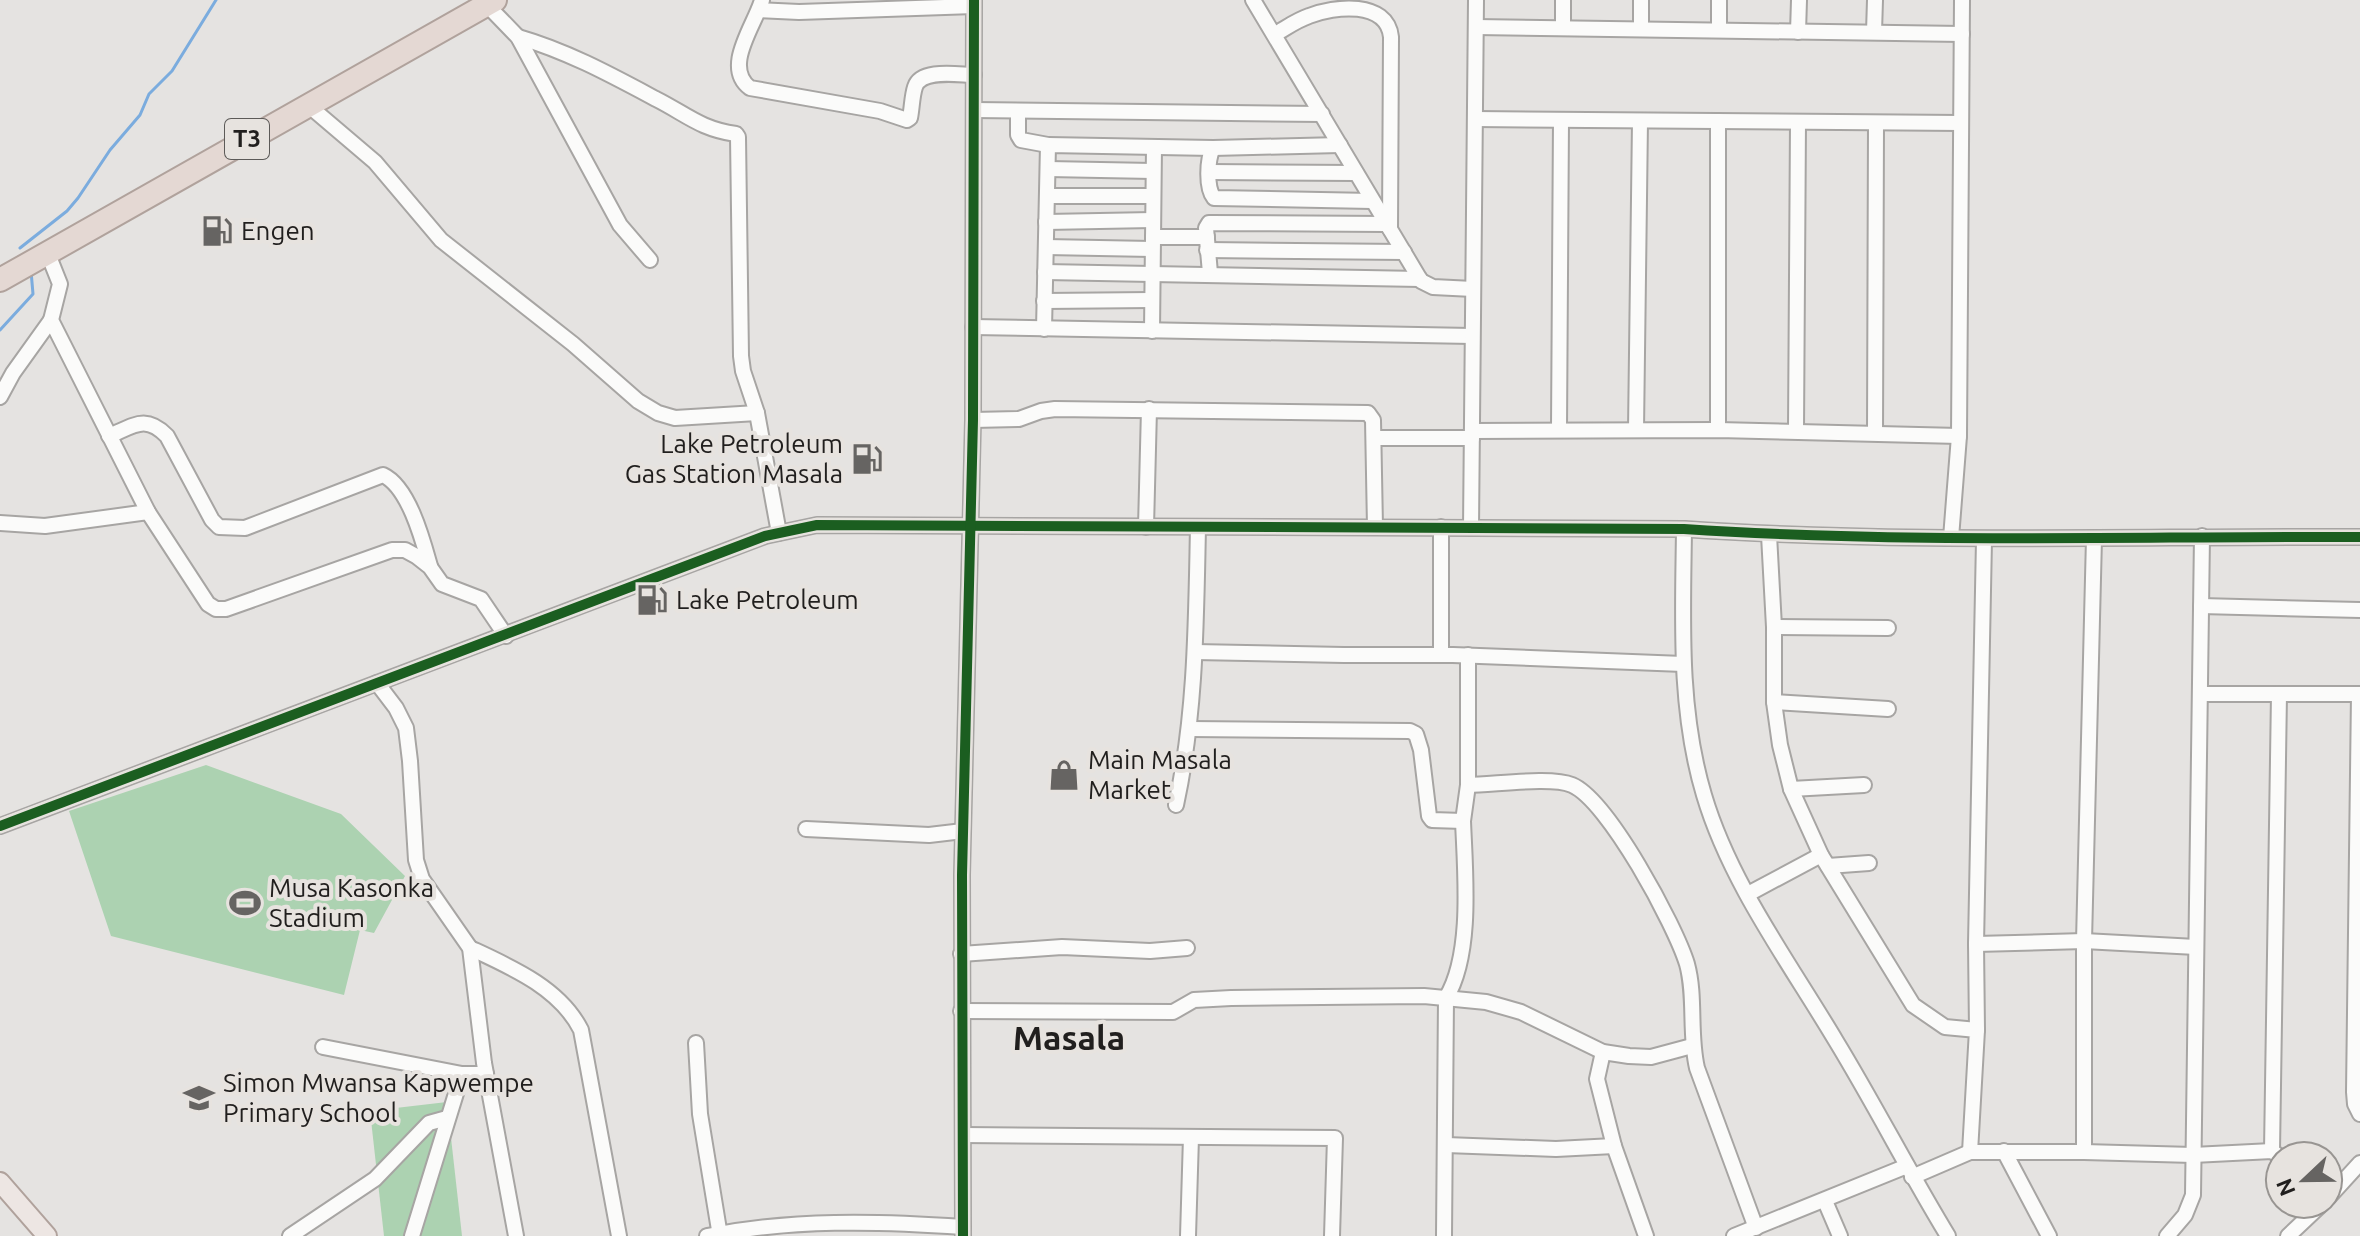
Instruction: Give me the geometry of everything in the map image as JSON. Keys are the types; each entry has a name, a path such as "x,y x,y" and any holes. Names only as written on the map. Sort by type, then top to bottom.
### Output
{"highway":[{"name":"T3","path":"0,280 491,2"}],"main road":[{"path":"0,1182 47,1236"}],"street":[{"path":"1253,0 1420,279 1427,286 1473,289"},
{"path":"1471,528 1476,0"},
{"path":"1563,0 1563,28"},
{"path":"1641,0 1641,29"},
{"path":"1719,0 1719,30"},
{"path":"1798,32 1799,0"},
{"path":"1874,32 1875,0"},
{"path":"1951,538 1959,436 1962,0"},
{"path":"491,2 518,37 620,225 650,260"},
{"path":"696,1043 700,1114 715,1235 813,1223 868,1221 963,1231 961,954 973,420 974,110 974,75 974,3 799,12 760,5 752,19 738,65 743,83 750,88 880,111 907,120 910,118 915,86 922,78 974,75"},
{"path":"1275,34 1308,16 1328,11 1363,9 1377,14 1388,24 1391,37 1388,226"},
{"path":"1476,27 1962,34"},
{"path":"518,37 543,44 596,67 668,105 692,122 738,137 741,356 757,413 779,533"},
{"path":"308,105 375,162 441,240 573,344 638,401 658,413 675,418 757,413"},
{"path":"974,110 1322,114"},
{"path":"1018,111 1018,135 1021,140 1048,145 1213,148 1340,145"},
{"path":"1475,119 1961,123"},
{"path":"1559,429 1561,120"},
{"path":"1636,430 1640,121"},
{"path":"1718,121 1718,430"},
{"path":"1796,431 1798,122"},
{"path":"1875,433 1876,124"},
{"path":"1044,329 1048,145"},
{"path":"1152,331 1154,147"},
{"path":"1213,148 1210,154 1209,191 1214,198 1372,201"},
{"path":"1048,169 1153,171"},
{"path":"1210,172 1356,173"},
{"path":"1047,196 1153,196"},
{"path":"1046,222 1153,220"},
{"path":"1210,273 1207,225 1212,222 1388,226"},
{"path":"1046,247 1207,243 1404,252"},
{"path":"0,397 13,373 51,320 60,284 48,254"},
{"path":"1045,272 1420,279"},
{"path":"1044,301 1152,300"},
{"path":"51,320 148,512 208,604 216,609 226,609 392,550 405,550 430,567"},
{"path":"973,327 1472,336"},
{"path":"973,420 1019,419 1055,409 1361,412 1372,416 1375,527"},
{"path":"1146,527 1149,409"},
{"path":"109,436 141,423 151,423 157,427 167,436 212,520 219,527 229,529 245,528 308,506 383,475 391,478 411,512 430,567 442,584 481,599 506,636"},
{"path":"1374,438 1559,429 1959,436"},
{"path":"0,523 45,526 148,512"},
{"path":"0,826 779,533 817,525 1684,529 1769,535 1984,540 2360,537"},
{"path":"1176,805 1190,729 1198,527"},
{"path":"1441,527 1441,654"},
{"path":"1684,529 1683,664 1688,721 1704,796 1719,838 1748,894 1863,1085 1948,1236"},
{"path":"1769,535 1774,702 1791,789 1825,860 1913,1005 1945,1027 1977,1030"},
{"path":"2167,1236 2185,1215 2193,1195 2202,536"},
{"path":"2084,1152 2084,941 2094,538"},
{"path":"1970,1152 1977,1030 1984,540"},
{"path":"2201,606 2360,610"},
{"path":"1774,627 1888,628"},
{"path":"1195,652 1441,654 1683,664"},
{"path":"1444,1236 1446,998 1454,985 1463,948 1468,655"},
{"path":"377,683 396,708 406,728 416,860 422,879 470,948 486,1074 516,1236"},
{"path":"2200,694 2359,694 2354,1092 2360,1114"},
{"path":"2276,1140 2279,694"},
{"path":"1774,702 1888,709"},
{"path":"1190,729 1410,731 1416,734 1421,750 1429,816 1432,820 1463,821"},
{"path":"1468,785 1554,781 1571,784 1589,795 1604,812 1652,891 1687,965 1692,1046 1713,1115 1756,1228"},
{"path":"1791,789 1864,785"},
{"path":"806,829 929,835 963,831"},
{"path":"1748,894 1825,860 1869,863"},
{"path":"1976,944 2084,941 2196,947"},
{"path":"961,954 1062,947 1150,951 1187,948"},
{"path":"470,948 511,967 560,1000 574,1015 581,1030 619,1236"},
{"path":"961,1011 1173,1012 1194,1000 1231,998 1446,998 1486,1002 1521,1012 1603,1052 1651,1057 1692,1046"},
{"path":"323,1047 462,1074 486,1074"},
{"path":"1603,1052 1597,1079 1614,1146 1646,1236"},
{"path":"412,1236 462,1074"},
{"path":"290,1236 375,1179 429,1123 447,1118"},
{"path":"963,1135 1335,1138 1332,1236"},
{"path":"1188,1236 1191,1137"},
{"path":"1446,1145 1556,1149 1614,1146"},
{"path":"2004,1151 2049,1236"},
{"path":"1734,1236 1825,1201 1970,1152 2264,1154"},
{"path":"2344,1180 2360,1163"},
{"path":"1825,1201 1840,1236"},
{"path":"2288,1236 2304,1220"}],"green space":[{"name":"Musa Kasonka Stadium","path":"206,765 341,814 405,876 374,933 360,930 344,995 111,936 69,811"},
{"path":"447,1102 462,1236 384,1236 370,1111"}],"waterway":[{"path":"20,248 67,211 78,198 110,150 140,115 149,94 172,71 216,0"},
{"path":"0,330 33,294 31,271"}],"cycle path":[{"path":"963,1236 962,875 973,420 974,0"},
{"path":"0,826 765,536 817,525 1684,529 1937,538 2360,537"}],"place":[{"name":"Engen","path":"217,231"},
{"name":"Lake Petroleum Gas Station Masala","path":"867,459"},
{"name":"Lake Petroleum","path":"652,600"},
{"name":"Main Masala Market","path":"1064,775"},
{"name":"Musa Kasonka Stadium","path":"245,903"},
{"name":"Simon Mwansa Kapwempe Primary School","path":"199,1098"}],"district":[{"name":"Masala","path":"1069,1038"}]}
